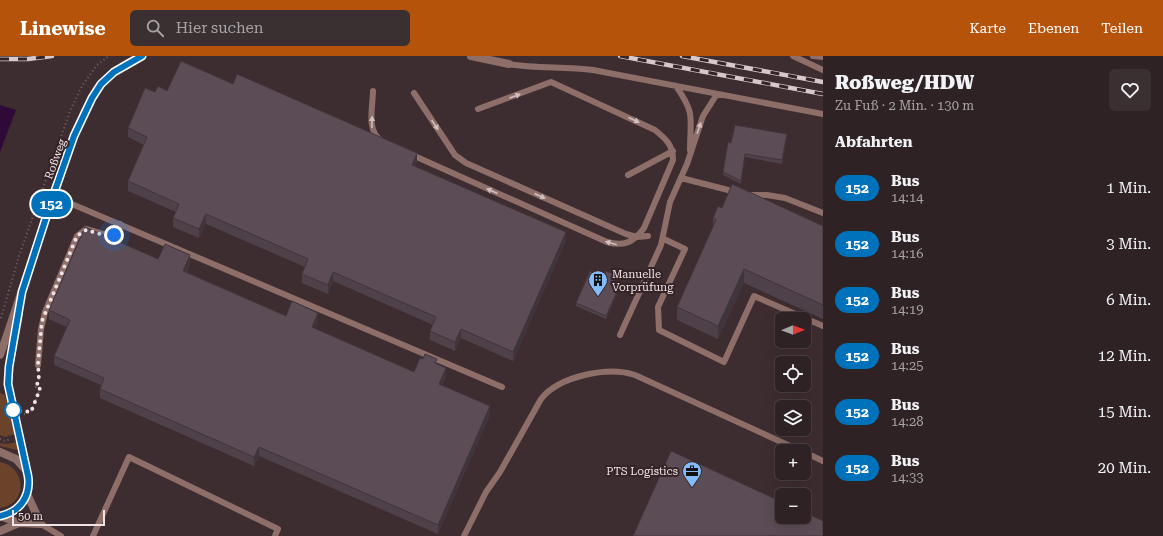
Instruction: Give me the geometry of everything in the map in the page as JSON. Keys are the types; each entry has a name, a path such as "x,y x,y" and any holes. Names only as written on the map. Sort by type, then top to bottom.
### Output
{"street":[{"name":"Roßweg","path":"0,355 74,136 92,98 101,84 114,72 142,56"},
{"path":"471,56 509,64"},
{"name":"Roßweg","path":"22,292 9,367 8,384 28,476 27,494 41,524"},
{"path":"0,452 16,459 23,465 28,476"},
{"path":"0,516 10,513 18,508 27,494"},
{"path":"0,516 19,523 41,524"},
{"path":"0,530 19,523"}],"lane":[{"path":"793,56 823,70"},
{"path":"813,56 823,57"},
{"path":"509,64 525,67 570,67 823,114"},
{"path":"403,151 607,242 617,245 627,244 637,237 644,228 673,160 673,151 668,141 655,130 551,82 478,110"},
{"path":"676,86 688,103 691,111 690,153"},
{"path":"373,91 372,128 377,137 388,144"},
{"path":"414,93 455,154 466,163 626,234 637,237 648,236"},
{"path":"620,335 664,240 669,206 682,178 706,112 717,94"},
{"path":"628,175 673,151"},
{"path":"682,178 746,195 767,195 785,198 823,213"},
{"path":"53,196 502,387"},
{"path":"38,364 41,329 45,312 77,236 86,230 113,237 120,224"},
{"path":"664,240 685,249 658,306 659,330 724,362 754,296 823,326"},
{"path":"464,536 486,492 500,472 541,398 558,386 593,374 613,371 635,375 786,444"},
{"path":"811,455 823,461"},
{"path":"93,536 129,457 278,528 275,536"},
{"path":"41,524 61,536"}],"path":[{"path":"23,414 31,412 40,389 36,386 39,381 38,364"},
{"path":"0,439 5,441 16,438"}],"shaded area":[{"path":"0,105 16,110 0,152"},
{"path":"0,393 5,395 15,434 5,437 0,435"},
{"path":"17,442 17,450 0,446 0,443 6,444"},
{"path":"0,462 9,465 15,471 21,486 16,500 9,505 0,508"}],"building":[{"path":"181,61 233,84 237,74 417,153 412,165 566,232 513,352 461,329 455,342 430,331 436,317 333,272 328,285 302,274 308,259 206,214 199,229 173,218 179,204 128,181 147,137 128,128 145,88 155,92 158,86 167,91"},
{"path":"735,125 787,134 782,160 745,154 741,181 723,172 728,142 731,143"},
{"path":"732,184 823,226 823,305 744,269 718,326 677,307 716,220 713,218 718,206 722,208"},
{"path":"85,227 158,259 165,244 190,255 183,271 286,316 292,301 318,313 312,327 414,372 420,358 423,359 425,354 437,359 435,363 446,368 439,384 490,406 438,525 259,447 254,457 100,389 104,378 54,356 70,320 49,310"},
{"name":"Manuelle Vorprüfung","path":"590,271 603,277 606,271 615,275 612,281 620,285 606,316 576,303"},
{"path":"671,451 775,499 775,524 811,524 811,515 823,521 823,536 633,536"}],"railway":[{"path":"0,59 28,59 52,56"},
{"path":"620,56 823,94"},
{"path":"682,56 823,82"}],"bus line":[{"name":"152","path":"0,516 10,513 20,506 25,499 29,487 28,476 8,384 9,367 22,292 74,136 92,98 101,84 114,72 136,58 142,56"}],"place":[{"name":"Manuelle Vorprüfung","path":"598,297"},
{"name":"PTS Logistics","path":"692,488"}],"route":[{"path":"13,410 31,412 40,389 36,386 39,381 38,364 42,321 77,236 86,230 91,230 111,237 114,235"}]}
